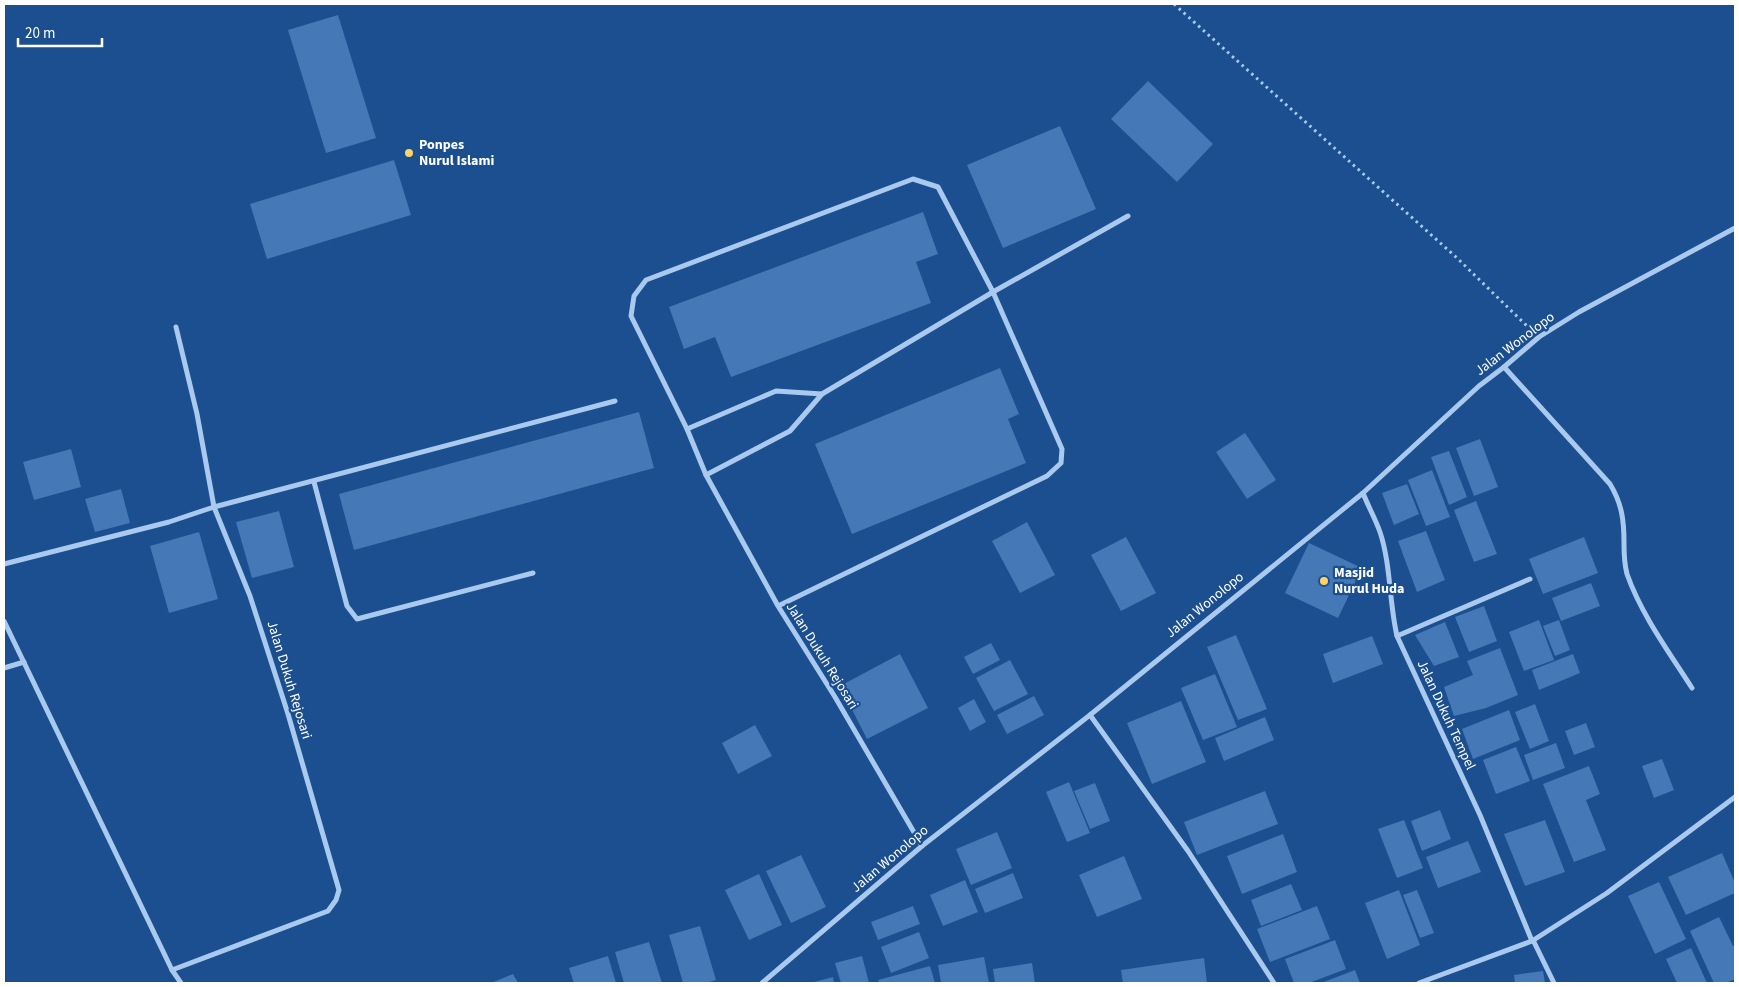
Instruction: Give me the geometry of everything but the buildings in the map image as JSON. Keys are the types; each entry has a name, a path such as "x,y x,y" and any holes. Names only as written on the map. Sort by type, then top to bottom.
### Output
{"street":[{"name":"Jalan Dukuh Rejosari","path":"778,606 1048,476 1061,463 1062,449 993,292 938,187 914,179 646,280 634,296 631,316 687,429 706,476 778,606 835,697 922,846"},
{"path":"706,476 790,431 822,394 993,292 1128,216"},
{"name":"Jalan Wonolopo","path":"762,983 922,846 1090,715 1362,493 1479,386 1539,337 1579,312 1735,228"},
{"name":"Jalan Dukuh Rejosari","path":"172,970 328,911 336,900 339,890 288,714 253,605 214,507 197,414 176,327"},
{"path":"1504,367 1610,484 1618,497 1622,510 1624,562 1627,573 1657,633 1692,688"},
{"path":"687,429 776,391 822,394"},
{"path":"4,564 169,522 214,507 616,401"},
{"path":"314,482 348,606 357,619 533,573"},
{"name":"Jalan Dukuh Tempel","path":"1362,493 1380,532 1397,636 1480,815 1533,941 1554,983"},
{"path":"1397,636 1530,579"},
{"path":"4,621 172,970 181,983"},
{"path":"4,668 24,662"},
{"path":"1090,715 1188,852 1274,983"},
{"path":"1419,983 1533,941 1607,893 1735,797"}],"path":[{"path":"1174,4 1457,258 1539,337"}],"place":[{"name":"Ponpes Nurul Islami","path":"409,153"},
{"name":"Masjid Nurul Huda","path":"1324,581"}]}
